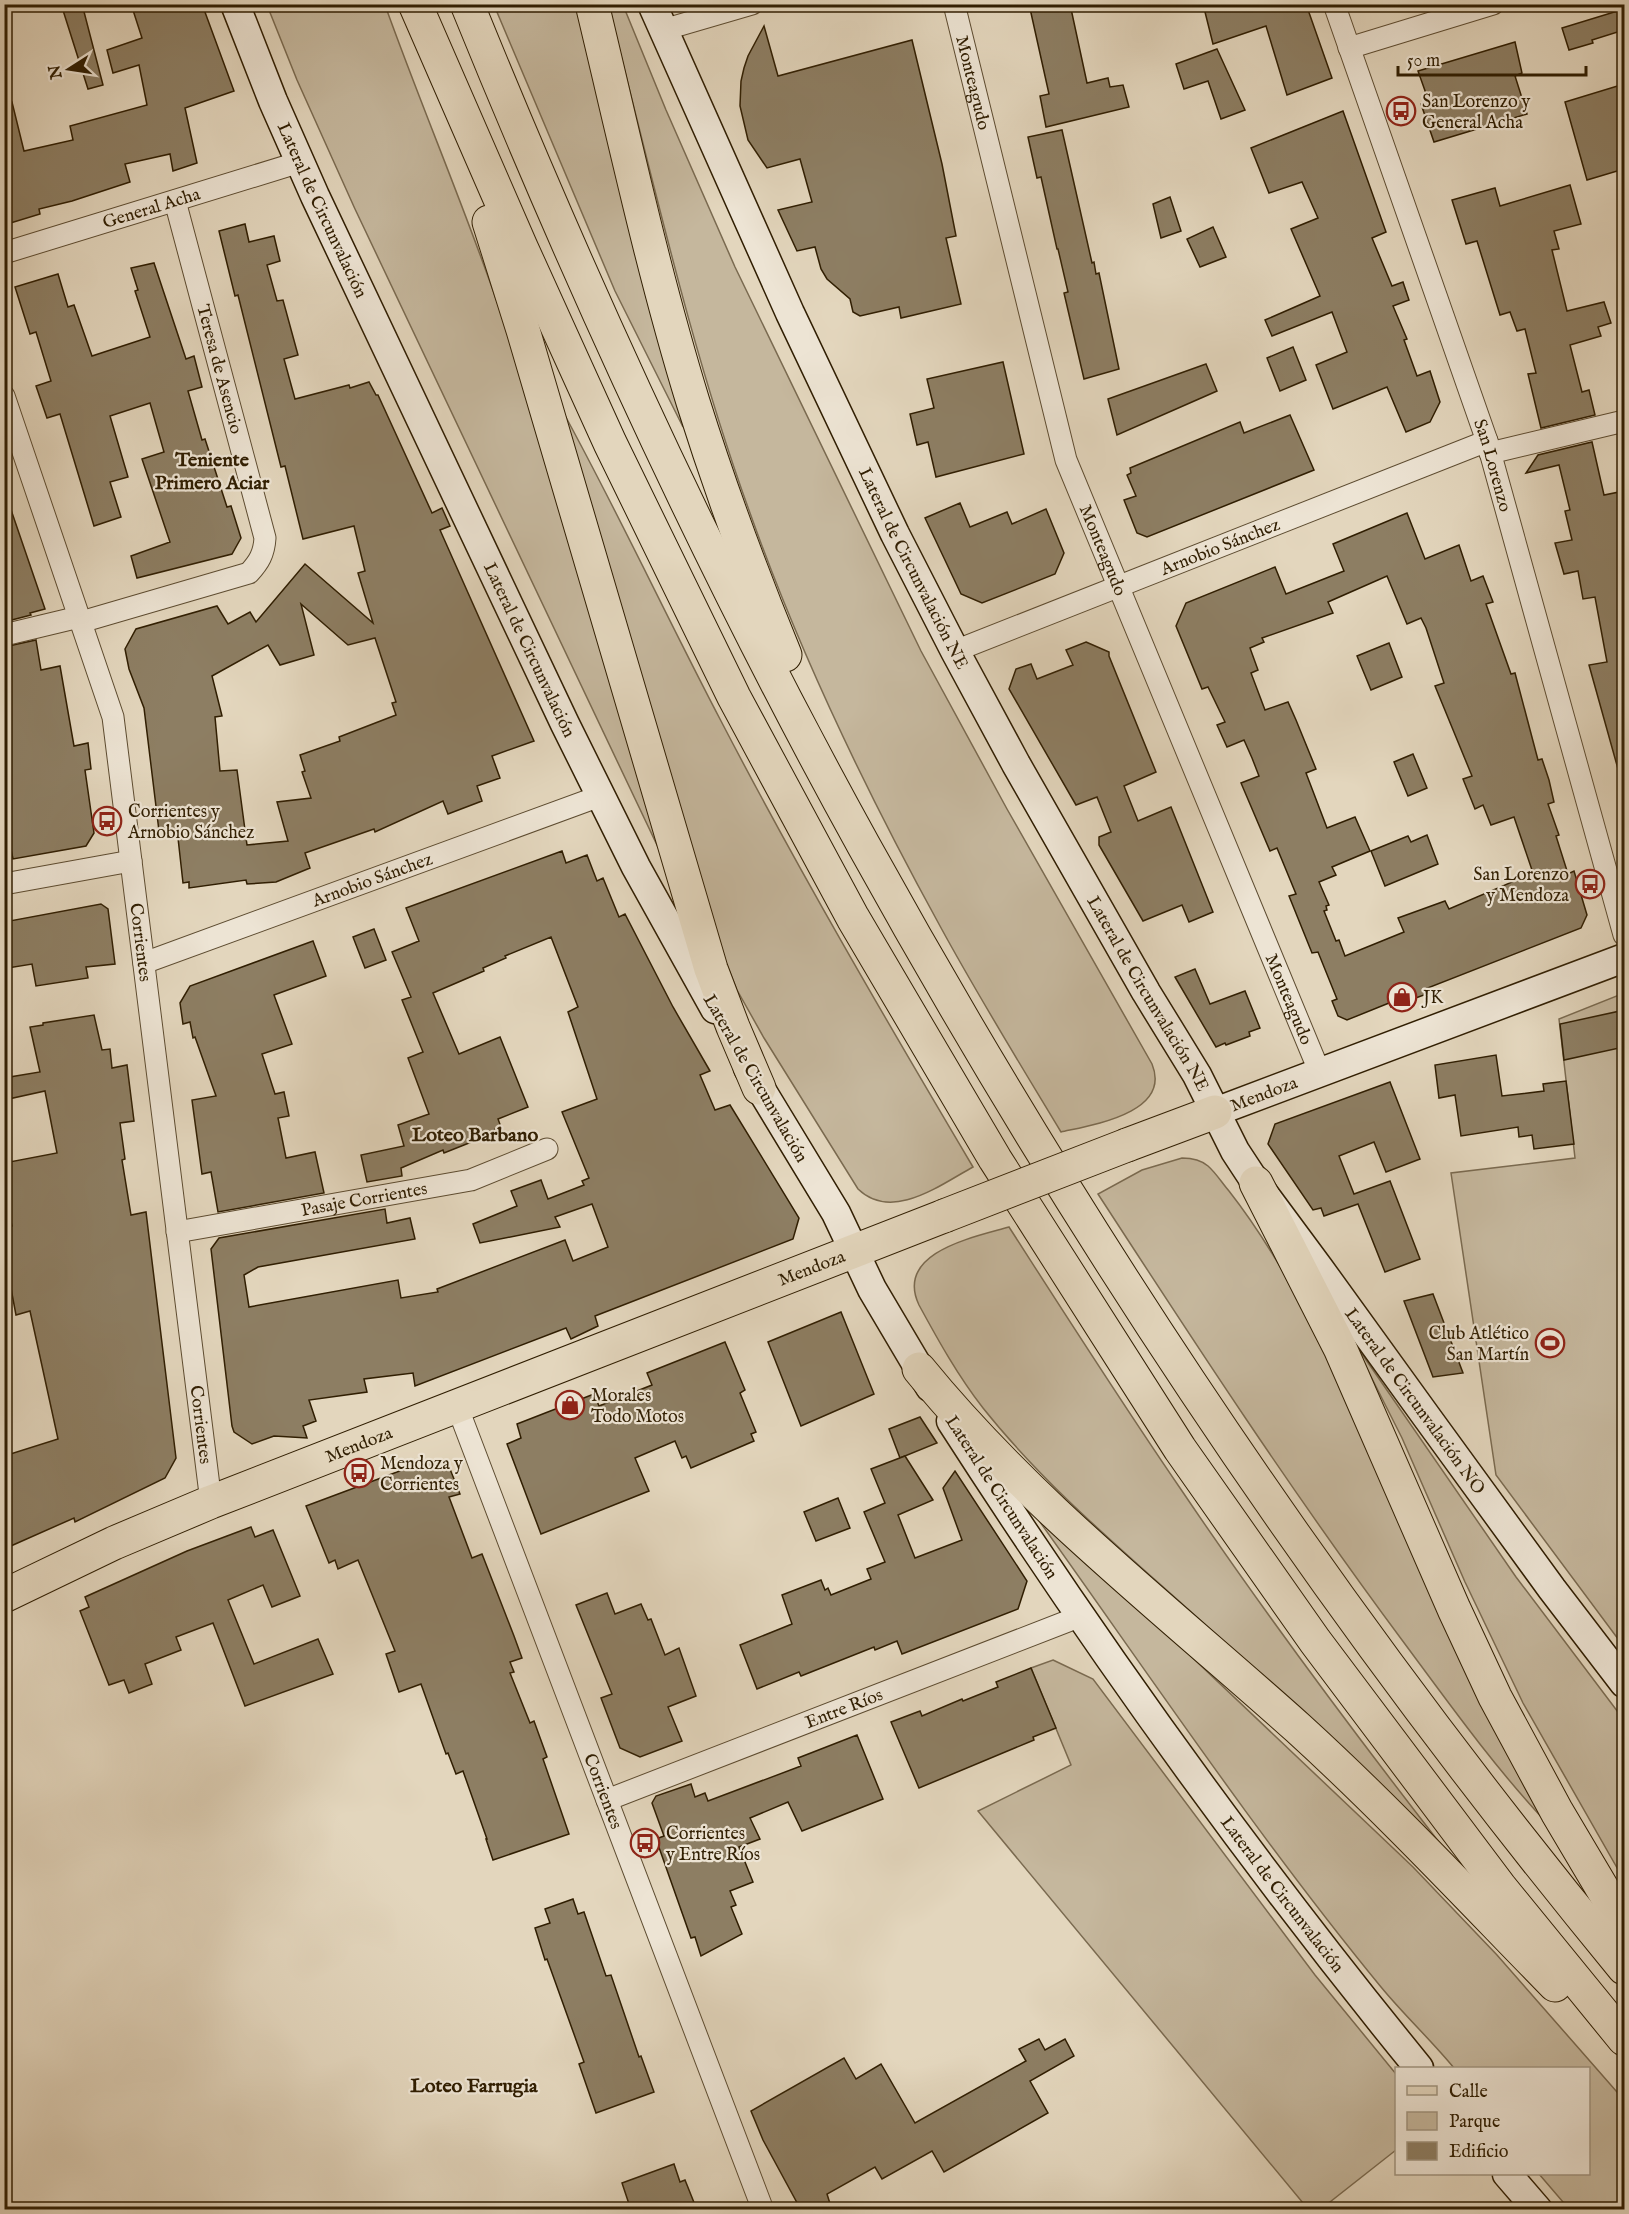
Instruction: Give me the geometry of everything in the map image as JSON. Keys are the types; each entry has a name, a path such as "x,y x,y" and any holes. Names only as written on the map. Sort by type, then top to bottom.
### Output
{"main road":[{"path":"467,4 566,241 636,395 727,582 863,845 963,1018 1056,1173 1205,1405 1311,1559 1535,1858 1624,1968"},
{"path":"592,4 672,326 716,473 775,630 863,845"},
{"path":"419,16 524,330 711,969 759,1088"},
{"path":"419,16 610,443 734,697 853,918 990,1150 1180,1449 1295,1613 1500,1887 1624,2039"},
{"name":"Mendoza","path":"4,1596 114,1543 211,1502 1215,1112"},
{"path":"1256,1183 1340,1348 1495,1697 1557,1812 1624,1924"},
{"path":"919,1369 977,1436 1054,1511 1365,1790 1624,2057"}],"street":[{"name":"Lateral de Circunvalación","path":"236,4 264,81 300,162 600,796 672,933 759,1088 836,1213 872,1289 1005,1506 1081,1616 1262,1868 1418,2067"},
{"path":"657,17 752,4"},
{"name":"Monteagudo","path":"954,4 1066,460 1320,1073"},
{"name":"San Lorenzo","path":"1334,4 1488,447 1624,935"},
{"path":"1349,48 1493,4"},
{"name":"Lateral de Circunvalación NE","path":"657,17 840,421 895,534 955,651 1082,881 1197,1075 1215,1112"},
{"name":"General Acha","path":"4,253 300,162"},
{"name":"Teresa de Asencio","path":"4,635 80,619 249,573 261,559 266,538 175,201"},
{"name":"Corrientes","path":"4,396 113,717 211,1502"},
{"name":"Arnobio Sánchez","path":"955,651 1118,586 1488,447 1624,421"},
{"name":"Arnobio Sánchez","path":"144,963 600,796"},
{"path":"4,884 131,861"},
{"name":"Mendoza","path":"1215,1112 1624,958"},
{"name":"Lateral de Circunvalación NO","path":"1215,1112 1235,1151 1256,1183 1552,1589 1624,1683"},
{"name":"Pasaje Corrientes","path":"177,1232 471,1179 547,1149"},
{"name":"Corrientes","path":"458,1406 763,2210"},
{"name":"Entre Ríos","path":"607,1800 1081,1616"},
{"path":"1508,2175 1538,2210"}],"green space":[{"path":"267,5 385,5 476,242 504,322 675,883 355,209 297,80"},
{"path":"494,5 577,5 683,427 615,291"},
{"path":"608,5 623,5 735,267 921,651 1007,809 1152,1064 1155,1081 1151,1094 1126,1114 1061,1132 940,926 861,775 791,619 728,451 690,325"},
{"path":"562,410 781,834 973,1167 931,1191 901,1201 886,1202 871,1198 858,1189 764,1038 737,990 725,960"},
{"name":"Club Atlético San Martín","path":"1624,993 1624,1647 1496,1475 1451,1173 1575,1158 1559,1019"},
{"path":"1182,1158 1202,1162 1216,1175 1260,1234 1296,1294 1545,1821 1471,1732 1362,1585 1284,1475 1098,1194 1142,1170"},
{"path":"1009,1227 1211,1534 1341,1714 1442,1846 1239,1656 1063,1496 1035,1468 974,1396 926,1318 919,1305 914,1287 918,1272 928,1260 942,1250 959,1242"},
{"path":"1353,1341 1516,1577 1624,1720 1624,1880 1523,1703 1465,1582 1402,1438"},
{"path":"1035,1515 1137,1605 1413,1867 1497,1955 1624,2100 1624,2209 1569,2209 1540,2175 1590,2175 1590,2067 1453,2067 1399,2008 1335,1930 1204,1754"},
{"path":"1053,1660 1093,1679 1315,1975 1395,2073 1395,2151 1321,2209 1308,2209 978,1811 1071,1765 1031,1668"}],"building":[{"path":"61,4 82,4 103,85 88,89"},
{"path":"131,4 202,4 234,91 185,108 197,163 173,171 170,154 125,164 130,182 39,209 40,214 4,225 4,103 12,102 24,151 73,140 70,126 147,105 139,65 113,73 107,50 142,38"},
{"path":"1029,4 1070,4 1087,83 1108,78 1110,87 1123,85 1129,107 1046,127 1040,96 1049,94"},
{"path":"1203,4 1306,4 1332,78 1287,95 1266,26 1213,44"},
{"path":"1624,9 1624,30 1569,50 1562,28"},
{"path":"764,26 778,76 912,40 942,164 956,236 946,238 961,304 901,318 899,307 860,316 853,312 850,299 827,279 821,269 815,247 797,251 778,210 812,202 800,159 767,168 748,140 740,106 744,68"},
{"path":"1515,42 1522,73 1515,76 1527,114 1434,142 1421,104 1429,102 1418,71"},
{"path":"1217,49 1245,110 1221,119 1208,81 1184,89 1176,64"},
{"path":"1624,84 1624,169 1587,180 1565,102"},
{"path":"1343,111 1386,232 1372,238 1392,286 1403,282 1409,300 1393,306 1407,339 1404,340 1417,376 1430,371 1440,402 1430,422 1406,432 1387,387 1333,409 1316,365 1347,352 1332,312 1272,336 1265,320 1320,296 1291,229 1318,218 1302,182 1269,193 1251,148"},
{"path":"1062,130 1092,263 1094,262 1096,274 1099,273 1119,369 1084,379 1064,293 1068,292 1041,177 1037,178 1028,137"},
{"path":"1570,185 1581,224 1554,231 1559,249 1552,250 1567,311 1604,302 1611,323 1598,327 1601,336 1570,345 1582,392 1589,390 1595,415 1541,428 1528,374 1536,373 1525,329 1517,331 1510,312 1500,315 1477,241 1466,244 1452,200 1495,188 1500,206"},
{"path":"1170,197 1181,231 1161,238 1153,204"},
{"path":"245,224 249,242 274,236 280,261 267,265 277,301 283,300 298,355 284,359 295,399 369,382 378,395 432,513 442,508 450,526 440,530 534,741 492,756 500,778 477,786 482,801 448,814 443,801 375,832 374,829 305,853 310,868 276,882 247,884 246,880 189,888 189,882 183,883 177,829 159,831 144,708 129,669 125,649 136,629 217,606 228,624 250,612 256,622 305,564 373,623 358,573 365,571 354,526 303,539 285,466 281,467 238,295 235,296 219,231","holes":["301,604 348,645 375,638 396,702 392,703 396,715 339,737 340,741 300,755 305,771 302,772 311,798 277,802 288,841 247,845 237,770 220,771 215,717 222,716 212,676 268,645 280,665 314,655"]},
{"path":"1213,227 1226,257 1200,267 1187,239"},
{"path":"154,263 186,359 194,356 202,387 188,391 202,440 205,439 227,507 231,506 241,538 232,554 137,578 131,556 170,542 142,459 164,452 150,403 110,416 128,477 110,482 121,517 94,526 60,414 47,418 36,386 51,381 36,332 30,334 15,287 58,274 68,307 74,305 92,356 150,337 135,291 138,290 131,268"},
{"path":"1293,347 1306,380 1280,391 1267,358"},
{"path":"1003,362 1024,454 936,477 928,442 917,445 910,414 934,408 927,379"},
{"path":"1206,364 1217,391 1117,435 1108,399"},
{"path":"1290,415 1314,470 1147,537 1137,533 1124,500 1136,496 1127,475 1131,473 1130,468 1240,422 1244,433"},
{"path":"1592,442 1604,495 1624,491 1624,768 1618,769 1589,665 1607,662 1595,597 1583,599 1578,571 1564,574 1555,543 1572,540 1565,511 1570,510 1559,465 1526,473 1538,455"},
{"path":"4,501 8,501 45,609 4,622"},
{"path":"960,503 970,527 1007,512 1012,524 1046,509 1064,553 1055,574 982,603 961,594 925,518"},
{"path":"1407,513 1425,559 1459,545 1471,581 1483,576 1493,602 1486,604 1511,674 1515,673 1538,760 1542,759 1549,780 1554,802 1548,804 1559,835 1556,836 1568,874 1574,871 1587,915 1581,928 1425,989 1424,995 1391,1007 1389,1003 1347,1020 1338,1016 1332,1001 1337,999 1318,952 1312,953 1289,896 1296,894 1277,848 1270,851 1241,783 1259,776 1252,758 1244,740 1227,747 1217,725 1225,722 1208,687 1202,689 1176,626 1186,603 1275,567 1286,594 1344,571 1333,544","holes":["1387,576 1407,624 1421,618 1426,628 1444,683 1435,686 1472,776 1463,779 1475,809 1483,805 1491,825 1514,817 1533,873 1449,909 1445,901 1398,918 1404,932 1345,956 1339,940 1336,941 1324,911 1329,905 1319,882 1336,875 1332,867 1370,851 1355,817 1327,828 1306,773 1316,769 1296,720 1288,702 1265,710 1251,673 1258,670 1250,648 1264,642 1262,638 1333,613 1328,602"]},
{"path":"36,640 41,670 60,666 74,746 88,743 91,769 85,770 94,833 86,846 13,859 9,840 4,840 4,647"},
{"path":"1086,642 1109,652 1156,772 1124,786 1138,821 1171,807 1213,912 1189,922 1182,905 1143,921 1099,845 1099,837 1111,832 1097,797 1076,805 1009,689 1016,669 1031,664 1037,679 1073,665 1066,650"},
{"path":"1389,643 1402,677 1371,690 1357,656"},
{"path":"1413,754 1427,788 1408,796 1394,762"},
{"path":"1427,835 1438,864 1385,886 1371,851 1408,836 1411,842"},
{"path":"562,851 566,863 587,855 597,881 603,878 619,917 625,914 673,1007 710,1071 700,1075 715,1110 730,1105 799,1218 793,1239 595,1316 598,1326 571,1339 566,1328 415,1386 413,1373 364,1379 367,1392 309,1400 316,1421 303,1426 307,1438 274,1436 252,1444 234,1432 232,1426 211,1249 219,1238 385,1209 387,1223 410,1218 415,1239 258,1267 244,1275 249,1307 398,1280 401,1298 438,1292 437,1289 565,1240 573,1261 608,1247 592,1204 555,1217 560,1227 480,1243 473,1224 517,1206 511,1191 541,1180 548,1199 584,1185 582,1181 589,1178 562,1112 597,1099 568,1012 578,1007 551,937 505,956 506,958 483,968 484,971 433,993 459,1054 500,1037 528,1107 498,1119 501,1127 483,1134 484,1137 444,1153 443,1150 401,1168 402,1176 367,1182 361,1155 404,1146 398,1125 429,1114 408,1058 423,1052 402,1000 411,997 392,952 419,941 406,908"},
{"path":"101,904 108,909 115,964 86,967 88,978 36,986 32,964 8,968 4,949 4,922"},
{"path":"374,929 386,960 365,968 353,937"},
{"path":"313,941 326,976 274,995 292,1044 262,1054 275,1094 284,1092 289,1116 278,1118 286,1158 315,1152 324,1193 218,1212 211,1172 202,1174 192,1100 216,1096 195,1037 193,1038 190,1022 183,1024 180,1003 190,986"},
{"path":"1195,969 1210,1004 1245,991 1260,1028 1249,1032 1250,1036 1216,1047 1175,977"},
{"path":"1620,1011 1624,1047 1564,1060 1560,1024"},
{"path":"94,1015 102,1050 110,1049 112,1068 127,1065 134,1121 120,1123 125,1159 122,1160 131,1215 146,1212 176,1458 165,1478 75,1522 74,1518 4,1549 4,1456 58,1439 30,1311 16,1315 9,1278 4,1279 4,1228 12,1226 4,1191 4,1163 57,1153 45,1091 4,1100 4,1078 40,1072 30,1027"},
{"path":"1496,1055 1502,1096 1544,1091 1543,1084 1566,1081 1574,1144 1534,1149 1532,1135 1519,1137 1518,1127 1461,1136 1455,1095 1439,1098 1435,1065"},
{"path":"1390,1082 1420,1159 1386,1172 1374,1142 1339,1156 1354,1194 1390,1181 1420,1259 1385,1272 1358,1204 1324,1216 1321,1208 1313,1210 1268,1144 1275,1124"},
{"path":"1433,1294 1463,1373 1433,1377 1404,1301"},
{"path":"841,1312 874,1394 801,1426 768,1342"},
{"path":"725,1342 745,1390 740,1393 756,1432 751,1434 754,1441 691,1468 686,1456 682,1458 675,1441 635,1458 649,1491 541,1534 507,1444 521,1438 517,1424 594,1394 599,1406 652,1385 647,1373"},
{"path":"920,1417 937,1443 900,1458 889,1429"},
{"path":"905,1456 933,1500 898,1515 915,1558 962,1540 943,1488 955,1471 1027,1581 1018,1609 902,1654 897,1641 875,1650 874,1647 801,1676 799,1672 757,1689 740,1645 792,1624 782,1595 821,1580 825,1590 828,1588 831,1595 871,1579 867,1569 885,1562 864,1512 885,1503 871,1469"},
{"path":"429,1460 450,1469 460,1494 449,1497 472,1558 482,1554 514,1636 522,1658 510,1662 514,1672 510,1673 530,1723 534,1721 547,1757 543,1759 569,1834 493,1860 463,1771 456,1774 448,1753 446,1754 421,1684 399,1692 386,1654 395,1651 358,1560 338,1569 335,1560 329,1563 306,1506"},
{"path":"838,1498 850,1528 816,1541 804,1512"},
{"path":"251,1527 255,1537 273,1530 300,1596 272,1607 263,1585 228,1600 254,1664 318,1639 333,1674 245,1706 213,1623 176,1637 181,1650 145,1664 152,1684 129,1693 124,1680 109,1685 80,1611 89,1607 85,1597 187,1551"},
{"path":"607,1593 615,1614 641,1604 648,1620 651,1619 665,1655 679,1648 696,1696 668,1707 682,1741 640,1757 620,1748 601,1698 612,1694 576,1605"},
{"path":"1031,1668 1056,1728 1033,1737 1034,1740 919,1788 891,1722 920,1711 922,1716 962,1699 963,1701 998,1687 996,1682"},
{"path":"857,1735 883,1799 802,1831 788,1802 750,1818 760,1839 739,1847 753,1882 730,1891 736,1905 731,1907 742,1934 701,1956 695,1937 691,1938 656,1839 664,1836 652,1803 656,1796 691,1784 695,1797 705,1793 708,1801 801,1766 798,1758"},
{"path":"573,1899 578,1914 584,1912 606,1976 611,1975 639,2057 641,2056 654,2092 596,2113 579,2064 584,2062 535,1928 550,1923 545,1909"},
{"path":"1039,2039 1045,2050 1065,2039 1074,2056 1030,2081 1048,2113 944,2172 932,2151 882,2179 875,2167 827,2194 832,2210 801,2210 763,2140 751,2111 844,2058 856,2079 881,2064 915,2123 1026,2061 1019,2049"},
{"path":"674,2164 680,2182 685,2180 697,2210 631,2210 622,2183"}],"place":[{"name":"San Lorenzo y General Acha","path":"1401,111"},
{"name":"Corrientes y Arnobio Sánchez","path":"107,821"},
{"name":"San Lorenzo y Mendoza","path":"1590,884"},
{"name":"JK","path":"1402,997"},
{"name":"Club Atlético San Martín","path":"1550,1343"},
{"name":"Morales Todo Motos","path":"570,1405"},
{"name":"Mendoza y Corrientes","path":"359,1473"},
{"name":"Corrientes y Entre Ríos","path":"645,1843"}],"district":[{"name":"Teniente Primero Aciar","path":"212,470"},
{"name":"Loteo Barbano","path":"475,1134"},
{"name":"Loteo Farrugia","path":"474,2085"}]}
